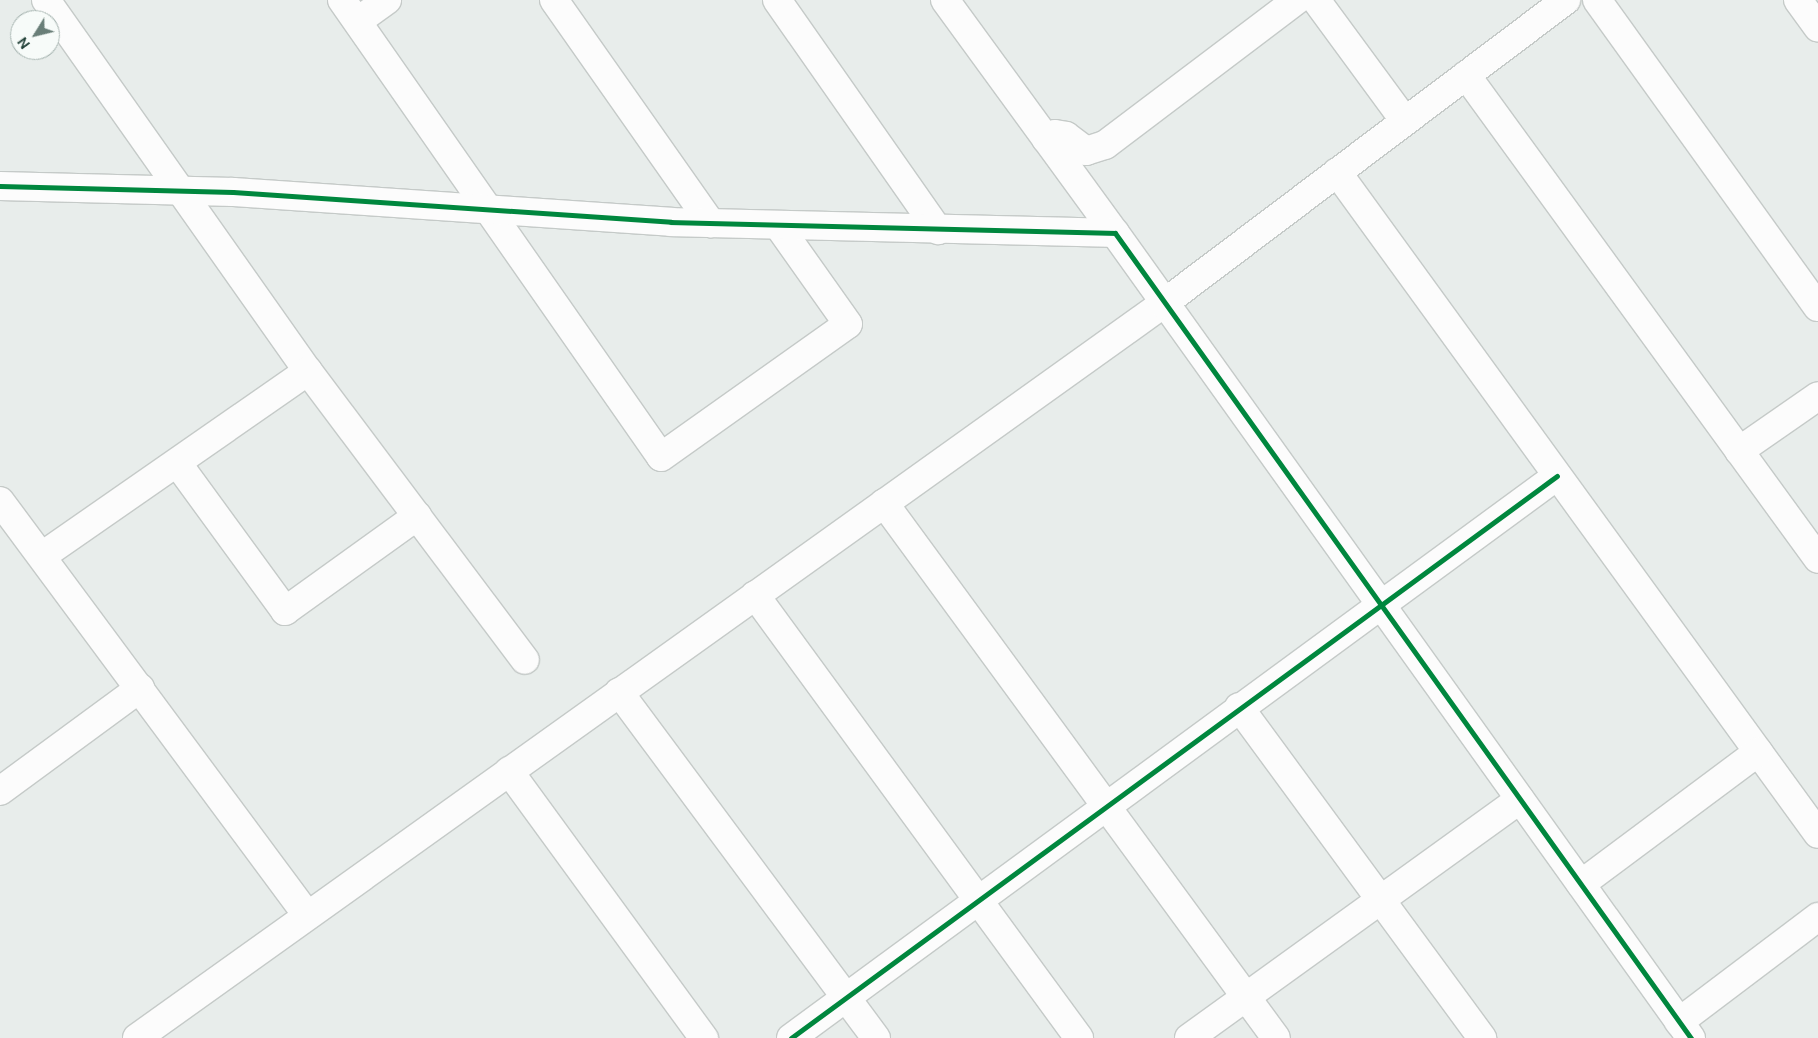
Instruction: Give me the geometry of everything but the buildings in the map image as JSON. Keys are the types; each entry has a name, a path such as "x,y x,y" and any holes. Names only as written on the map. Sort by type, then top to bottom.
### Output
{"street":[{"path":"46,0 184,191 308,371 525,660"},
{"path":"387,0 350,10 487,210 661,457 848,324 778,224"},
{"path":"554,0 711,223"},
{"path":"777,0 938,230"},
{"path":"945,0 1685,1030 1818,917"},
{"path":"1046,139 1055,134 1066,136 1086,151 1106,145 1297,0"},
{"path":"1316,0 1405,122"},
{"path":"137,1038 884,503 1157,296 1337,172 1566,0"},
{"path":"1597,0 1818,307"},
{"path":"1798,0 1818,28"},
{"path":"1466,75 1818,559"},
{"path":"1337,172 1818,834"},
{"path":"0,186 184,191 711,223 938,230 1118,241"},
{"path":"42,556 178,464 308,371"},
{"path":"1739,451 1818,396"},
{"path":"178,464 285,611 417,516"},
{"path":"791,1038 1239,707 1557,476"},
{"path":"0,501 258,845 308,915"},
{"path":"884,503 1276,1038"},
{"path":"754,596 1079,1038"},
{"path":"0,792 140,688"},
{"path":"619,692 876,1038"},
{"path":"1239,707 1482,1038"},
{"path":"1581,884 1758,752"},
{"path":"509,771 704,1038"},
{"path":"1189,1038 1520,799"}],"cycle path":[{"path":"0,186 233,192 671,222 1115,233 1691,1038"},
{"path":"791,1038 1557,476"}]}
